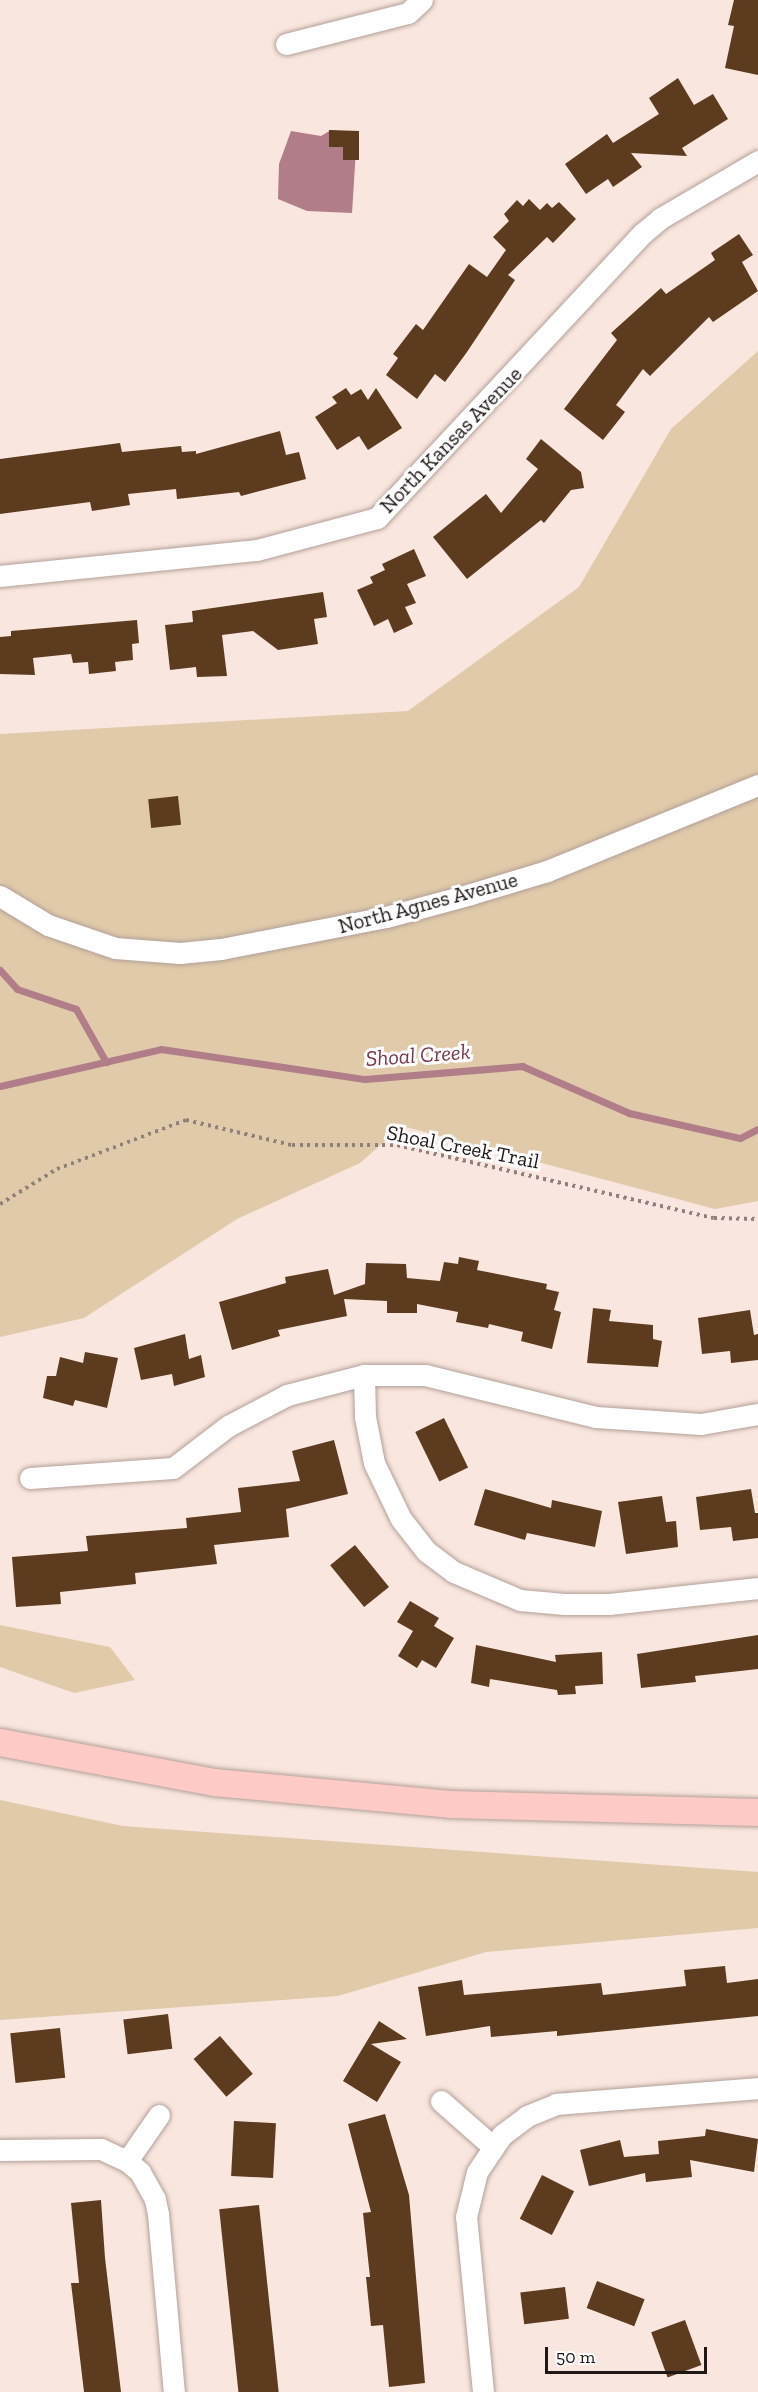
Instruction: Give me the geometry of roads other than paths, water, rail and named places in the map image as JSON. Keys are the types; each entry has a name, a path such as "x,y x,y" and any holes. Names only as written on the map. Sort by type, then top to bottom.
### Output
{"main road":[{"path":"0,1742 214,1782 438,1803 758,1812"}],"street":[{"path":"286,44 408,14 422,0"},
{"name":"North Kansas Avenue","path":"0,576 257,550 377,518 643,234 661,218 758,161"},
{"name":"North Agnes Avenue","path":"0,896 48,925 84,940 116,948 180,953 386,917 547,871 758,785"},
{"path":"364,1375 365,1417 374,1463 401,1519 426,1551 454,1572 520,1600 564,1604 609,1604 758,1588"},
{"path":"30,1478 173,1468 228,1426 287,1395 364,1375 425,1375 596,1417 701,1424 758,1414"},
{"path":"483,2392 466,2217 471,2186 492,2146 526,2116 556,2104 754,2087"},
{"path":"441,2101 492,2146"},
{"path":"127,2161 159,2115"},
{"path":"0,2150 86,2147 101,2149 127,2161 149,2185 158,2214 174,2392"}],"waterway":[{"path":"0,970 17,989 76,1009 106,1062"},
{"name":"Shoal Creek","path":"0,1086 161,1049 365,1079 522,1066 629,1113 740,1138 758,1129"}]}
